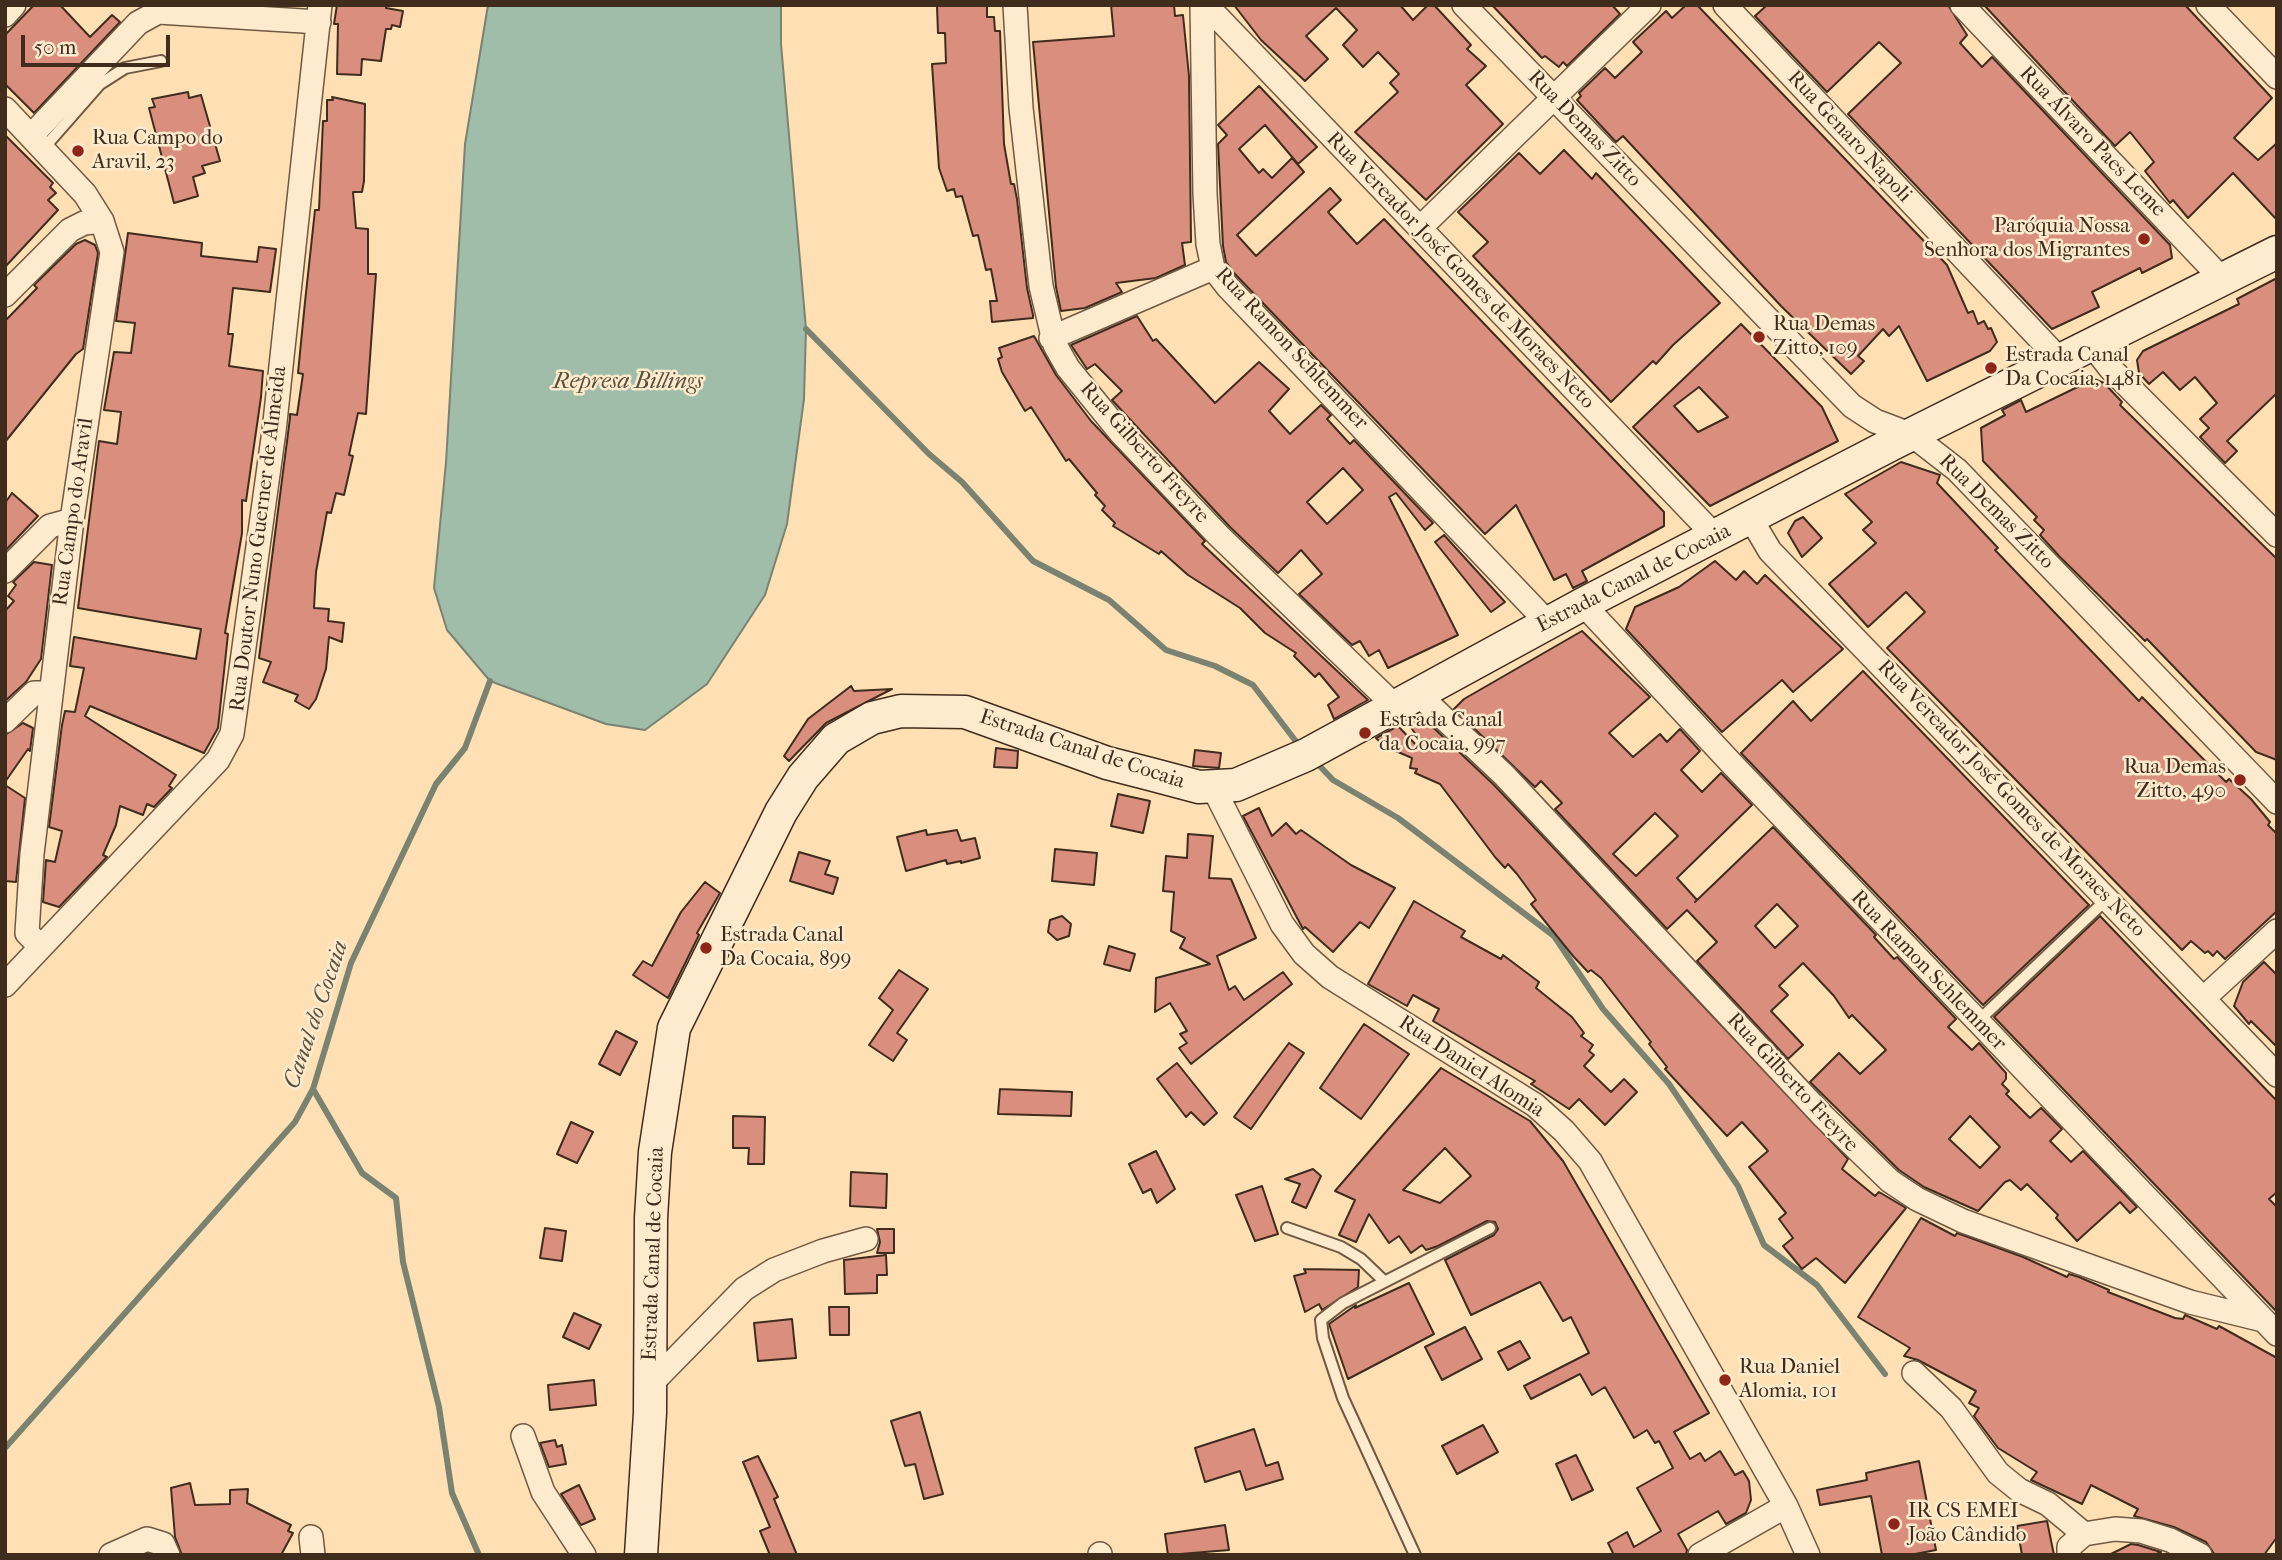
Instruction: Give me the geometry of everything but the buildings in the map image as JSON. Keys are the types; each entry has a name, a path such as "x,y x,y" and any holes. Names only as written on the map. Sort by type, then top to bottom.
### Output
{"main road":[{"name":"Estrada Canal de Cocaia","path":"641,1555 650,1385 649,1258 653,1184 664,1085 676,1021 781,812 803,777 836,739 872,718 901,711 965,712 1107,763 1199,787 1236,785 1350,732 1583,604 2277,252"}],"street":[{"name":"Rua Gilberto Freyre","path":"1015,5 1021,108 1041,286 1051,338 1068,368 1120,432 1219,536 1407,700 1504,775 1823,1116 1890,1181 1917,1199 1963,1221 2190,1302 2270,1327"},
{"name":"Rua Vereador José Gomes de Moraes Neto","path":"1204,5 1715,536"},
{"name":"Rua Ramon Schlemmer","path":"1204,5 1205,194 1213,268 1227,286 1548,623"},
{"name":"Rua Demas Zitto","path":"1464,5 1852,406 1875,421 1912,435 1957,470 2277,802"},
{"path":"1420,228 1649,5"},
{"name":"Rua Genaro Napoli","path":"1725,5 2060,360"},
{"name":"Rua Álvaro Paes Leme","path":"1962,5 2222,279"},
{"path":"2208,5 2277,78"},
{"path":"37,142 138,23 158,12 319,14"},
{"name":"Rua Doutor Nuno Guerner de Almeida","path":"5,985 218,761 232,734 274,431 319,14"},
{"name":"Rua Campo do Aravil","path":"5,109 85,194 102,221 111,252 72,520 26,916 27,933 41,947"},
{"path":"5,295 70,230 84,223 102,221"},
{"path":"1051,338 1213,268"},
{"path":"2092,345 2110,368 2277,536"},
{"name":"Rua Vereador José Gomes de Moraes Neto","path":"1751,519 1770,551 2277,1075"},
{"path":"5,571 51,526 72,520"},
{"name":"Rua Ramon Schlemmer","path":"1583,604 1977,1022 2270,1327"},
{"path":"5,721 34,693 51,693"},
{"name":"Rua Daniel Alomia","path":"1213,787 1282,924 1304,954 1330,977 1535,1105 1564,1131 1590,1161 1786,1506 1808,1555"},
{"path":"2204,998 2277,931"},
{"path":"650,1385 744,1289 774,1270 823,1251 866,1239"},
{"path":"1914,1373 1951,1408 1998,1473 2019,1490 2048,1504 2084,1534"},
{"path":"523,1436 543,1492 584,1555"},
{"path":"1700,1555 1786,1506"},
{"path":"2069,1555 2069,1547 2084,1534 2115,1528 2141,1531 2169,1539 2200,1555"},
{"path":"111,1555 147,1539 163,1544 168,1555"}],"lane":[{"path":"37,142 100,84 125,68 161,61"},
{"path":"1977,1022 2108,899"},
{"path":"1287,1228 1340,1247 1362,1259 1384,1281"},
{"path":"1415,1555 1343,1398 1320,1327 1326,1314 1384,1281 1490,1228"}],"water":[{"name":"Represa Billings","path":"488,5 781,5 781,44 806,329 804,399 787,524 765,595 707,684 645,730 606,724 490,681 447,630 434,588 446,462 465,144"}],"waterway":[{"path":"806,329 929,454 962,482 1033,561 1109,600 1166,650 1215,666 1253,685 1301,748"},
{"name":"Canal do Cocaia","path":"5,1448 295,1122 313,1089 351,963 436,784 465,748 490,681"},
{"path":"1314,760 1333,780 1398,818 1554,936 1603,1009 1669,1084 1738,1186 1764,1245 1817,1285 1885,1374"},
{"path":"313,1089 362,1173 396,1198 403,1262 439,1407 452,1493 479,1555"}],"place":[{"name":"Rua Campo do Aravil, 23","path":"78,151"},
{"name":"Paróquia Nossa Senhora dos Migrantes","path":"2144,239"},
{"name":"Rua Demas Zitto, 109","path":"1759,337"},
{"name":"Estrada Canal Da Cocaia, 1481","path":"1991,368"},
{"name":"Estrada Canal da Cocaia, 997","path":"1365,733"},
{"name":"Rua Demas Zitto, 490","path":"2240,780"},
{"name":"Estrada Canal Da Cocaia, 899","path":"706,948"},
{"name":"Rua Daniel Alomia, 101","path":"1725,1380"},
{"name":"IR CS EMEI João Cândido","path":"1894,1524"}]}
